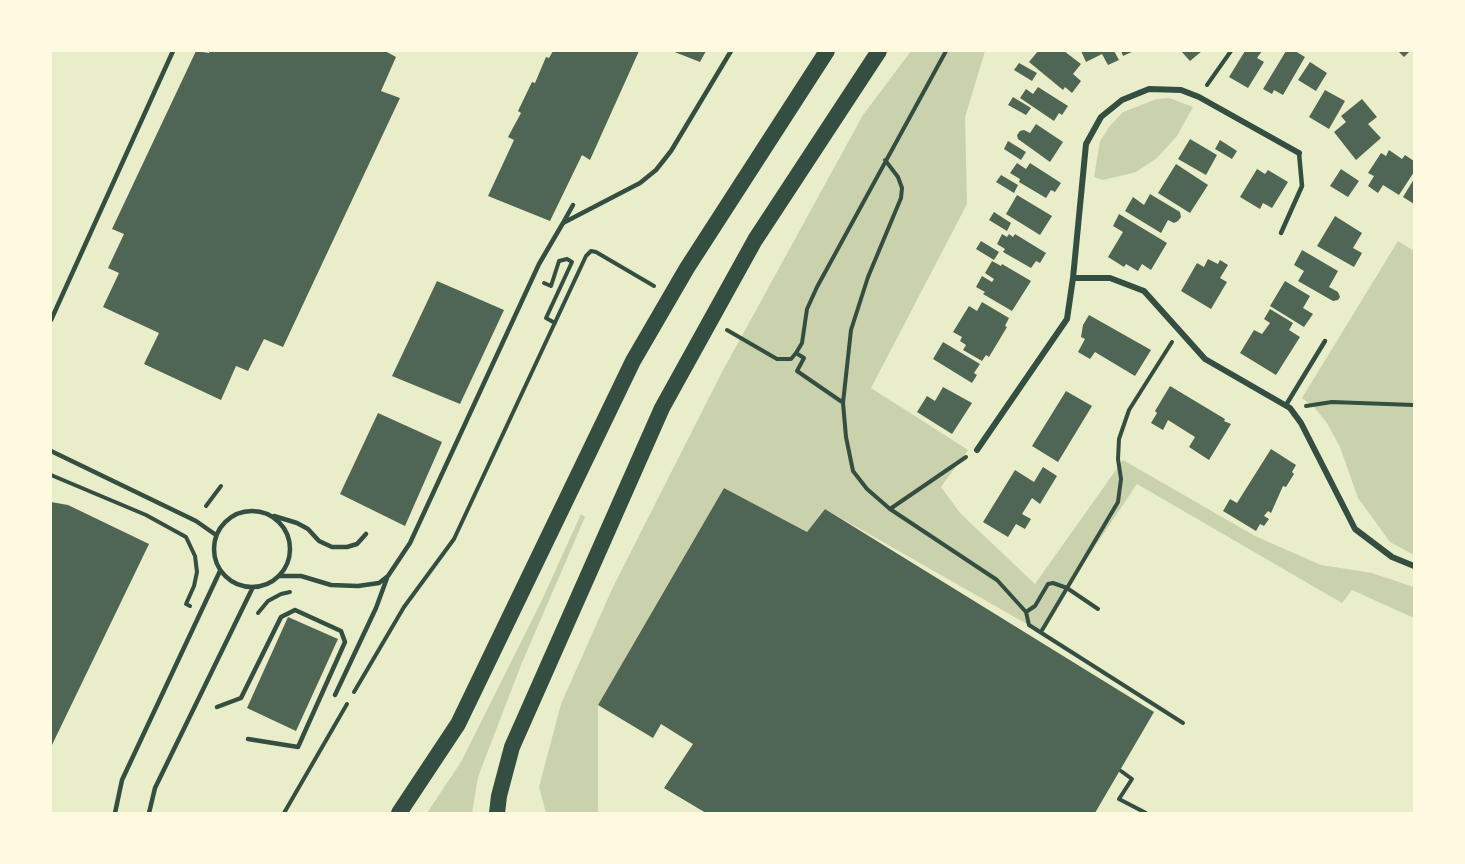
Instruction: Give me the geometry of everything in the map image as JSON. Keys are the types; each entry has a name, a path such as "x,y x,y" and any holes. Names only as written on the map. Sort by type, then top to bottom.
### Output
{"highway":[{"path":"399,813 458,724 633,361 687,268 827,51"},
{"path":"497,813 499,796 512,747 662,408 755,240 879,51"}],"street":[{"path":"977,450 1067,319 1086,144 1101,117 1122,100 1149,89 1181,90 1199,97 1299,153"},
{"path":"1073,278 1110,278 1144,291 1205,359 1288,406 1301,423 1354,529 1392,557 1414,566"}],"lane":[{"path":"51,320 173,51"},
{"path":"563,223 640,183 656,170 671,151 731,51"},
{"path":"1281,233 1302,186 1299,153"},
{"path":"335,695 376,609 388,576 410,543 539,264 573,204"},
{"path":"1288,406 1325,341"},
{"path":"51,451 196,521 216,535"},
{"path":"268,514 279,522 289,540 290,554 286,565 279,576 268,584 253,587 242,586 229,580 220,571 213,553 216,535 227,519 237,513 250,510 268,514 297,523 308,529 319,541 332,547 357,544 366,534"},
{"path":"115,813 122,780 220,571"},
{"path":"279,576 301,576 331,585 358,586 379,583 388,576"},
{"path":"149,813 154,788 253,587"},
{"path":"217,707 241,698 281,617 295,610 341,631 345,642 298,747 248,739"}],"path":[{"path":"843,403 797,370 804,358 797,352 802,343 807,309 885,160 946,51"},
{"path":"1199,97 1231,51"},
{"path":"885,160 898,177 902,188 901,198 868,277 851,330 843,403 846,437 853,471 867,489 890,509 997,580 1026,612 1029,625 1183,723"},
{"path":"284,813 401,612 454,539 586,256 591,251 596,252"},
{"path":"545,283 551,286 559,261 567,259 572,262 546,318 555,323"},
{"path":"1041,632 1118,502 1121,479 1118,459 1119,439 1129,410 1179,331"},
{"path":"1288,406 1332,402 1414,405"},
{"path":"890,509 977,450"},
{"path":"51,475 146,515 186,537 195,556 197,572 186,604 201,611"},
{"path":"206,506 221,486"},
{"path":"1026,612 1035,606 1048,584 1053,583 1067,588 1098,609"},
{"path":"1121,771 1132,778 1119,799 1146,813"}],"green space":[{"path":"911,51 985,51 965,117 967,204 871,388 968,450 941,487 960,513 1035,584 1123,460 1255,536 1321,565 1372,573 1414,587 1414,618 1352,590 1342,603 1137,484 1067,588 1041,632 825,509 807,532 724,488 598,705 598,813 546,813 539,787 561,704 613,587 721,374 863,115"},
{"path":"1169,98 1193,107 1177,136 1157,158 1136,172 1103,180 1094,177 1100,141 1123,112 1157,99"},
{"path":"1398,241 1414,251 1414,555 1390,542 1358,498 1340,447 1327,423 1314,407 1302,398"},
{"path":"581,514 585,517 521,665 478,777 472,813 427,813 461,762 542,600"}],"building":[{"path":"196,51 209,53 209,51 385,51 396,57 381,91 400,98 283,347 264,339 248,371 236,366 221,400 144,364 159,333 103,307 119,273 108,268 124,234 112,229"},
{"path":"553,51 639,51 590,160 582,155 550,221 488,196 514,140 508,137 521,113 518,111 532,82 535,83 546,57 549,58"},
{"path":"672,51 706,51 700,62"},
{"path":"1038,51 1064,51 1081,64 1073,74 1081,81 1072,93 1065,87 1063,90 1029,62"},
{"path":"1081,51 1114,51 1119,60 1108,65 1102,54 1086,62"},
{"path":"1121,51 1134,51 1123,56"},
{"path":"1181,51 1202,51 1190,61"},
{"path":"1245,51 1262,51 1257,58 1264,62 1248,88 1229,77"},
{"path":"1286,51 1295,51 1305,57 1283,95 1274,90 1272,94 1263,89"},
{"path":"1398,51 1410,51 1404,57"},
{"path":"1310,62 1327,73 1316,91 1298,80"},
{"path":"1019,63 1037,73 1032,81 1014,70"},
{"path":"1038,87 1068,106 1062,115 1059,113 1054,121 1020,98 1026,89 1033,94"},
{"path":"1325,90 1345,101 1329,129 1309,117"},
{"path":"1013,97 1031,108 1026,115 1008,105"},
{"path":"1362,99 1377,117 1368,124 1381,138 1356,160 1334,132 1346,122 1341,116"},
{"path":"1036,124 1063,142 1050,162 1018,139 1017,135 1020,131 1030,133"},
{"path":"1190,139 1217,155 1206,175 1178,159"},
{"path":"1220,140 1237,151 1232,159 1215,149"},
{"path":"1008,141 1026,152 1021,160 1004,149"},
{"path":"1389,150 1402,159 1405,155 1414,161 1414,172 1399,195 1383,185 1378,193 1368,186 1374,176 1368,173 1381,153 1386,156"},
{"path":"1017,163 1026,169 1030,163 1061,183 1055,192 1051,190 1046,198 1019,182 1020,179 1010,173"},
{"path":"1176,164 1208,185 1190,213 1158,193"},
{"path":"1257,169 1265,174 1268,170 1288,182 1272,208 1263,203 1260,209 1240,197"},
{"path":"1341,169 1359,181 1348,197 1330,186"},
{"path":"1001,175 1018,185 1014,193 996,182"},
{"path":"1414,179 1414,204 1403,197"},
{"path":"1150,194 1180,212 1181,217 1178,221 1174,223 1168,220 1161,233 1125,211 1133,197 1144,205"},
{"path":"1017,195 1052,216 1040,235 1006,214"},
{"path":"994,212 1011,223 1007,231 989,220"},
{"path":"1119,214 1167,243 1151,270 1142,264 1138,271 1126,264 1124,267 1108,257 1123,232 1113,226"},
{"path":"1335,216 1362,233 1353,248 1362,253 1354,267 1317,246"},
{"path":"1002,234 1007,237 1009,234 1013,237 1015,234 1046,253 1040,263 1036,261 1031,268 1003,252 1005,249 997,244"},
{"path":"981,241 999,252 994,260 976,249"},
{"path":"1302,250 1338,271 1329,287 1338,292 1340,297 1338,300 1333,301 1298,281 1304,271 1294,265"},
{"path":"1208,259 1218,264 1220,260 1228,265 1220,278 1227,282 1211,309 1181,291 1197,263 1204,267"},
{"path":"992,261 1001,266 1002,264 1031,281 1012,311 983,294 985,292 976,287 982,276 992,282 994,279 985,273"},
{"path":"437,281 504,310 460,404 392,376"},
{"path":"1285,281 1310,296 1303,308 1313,314 1304,327 1270,306"},
{"path":"982,302 1009,318 1005,326 1007,327 989,357 986,355 982,361 963,350 966,345 960,341 962,337 953,332 969,306 977,311"},
{"path":"1270,309 1293,323 1289,330 1300,337 1276,375 1240,353 1254,330 1262,334 1270,323 1264,319"},
{"path":"1089,315 1151,350 1135,376 1095,352 1090,359 1078,352 1085,339 1081,337 1083,325"},
{"path":"943,342 980,364 974,373 977,375 972,383 933,359"},
{"path":"1170,386 1231,424 1209,460 1189,447 1195,437 1168,420 1163,430 1151,423 1157,413 1155,411"},
{"path":"943,387 972,403 952,434 917,412 927,396 935,401"},
{"path":"1066,391 1092,406 1058,462 1032,446"},
{"path":"378,413 442,442 405,526 340,494"},
{"path":"1271,449 1296,465 1292,472 1294,474 1286,487 1283,486 1271,513 1268,511 1264,516 1269,519 1264,526 1260,524 1256,531 1223,511 1230,499 1237,503"},
{"path":"1043,467 1057,476 1040,504 1032,498 1022,514 1031,519 1025,529 1016,524 1008,537 983,522 1015,470 1034,482"},
{"path":"724,488 807,532 825,509 1154,712 1095,813 706,813 664,788 693,744 661,724 653,738 598,705"},
{"path":"51,502 68,505 149,544 51,747"},
{"path":"288,617 338,639 296,731 247,708"}]}
